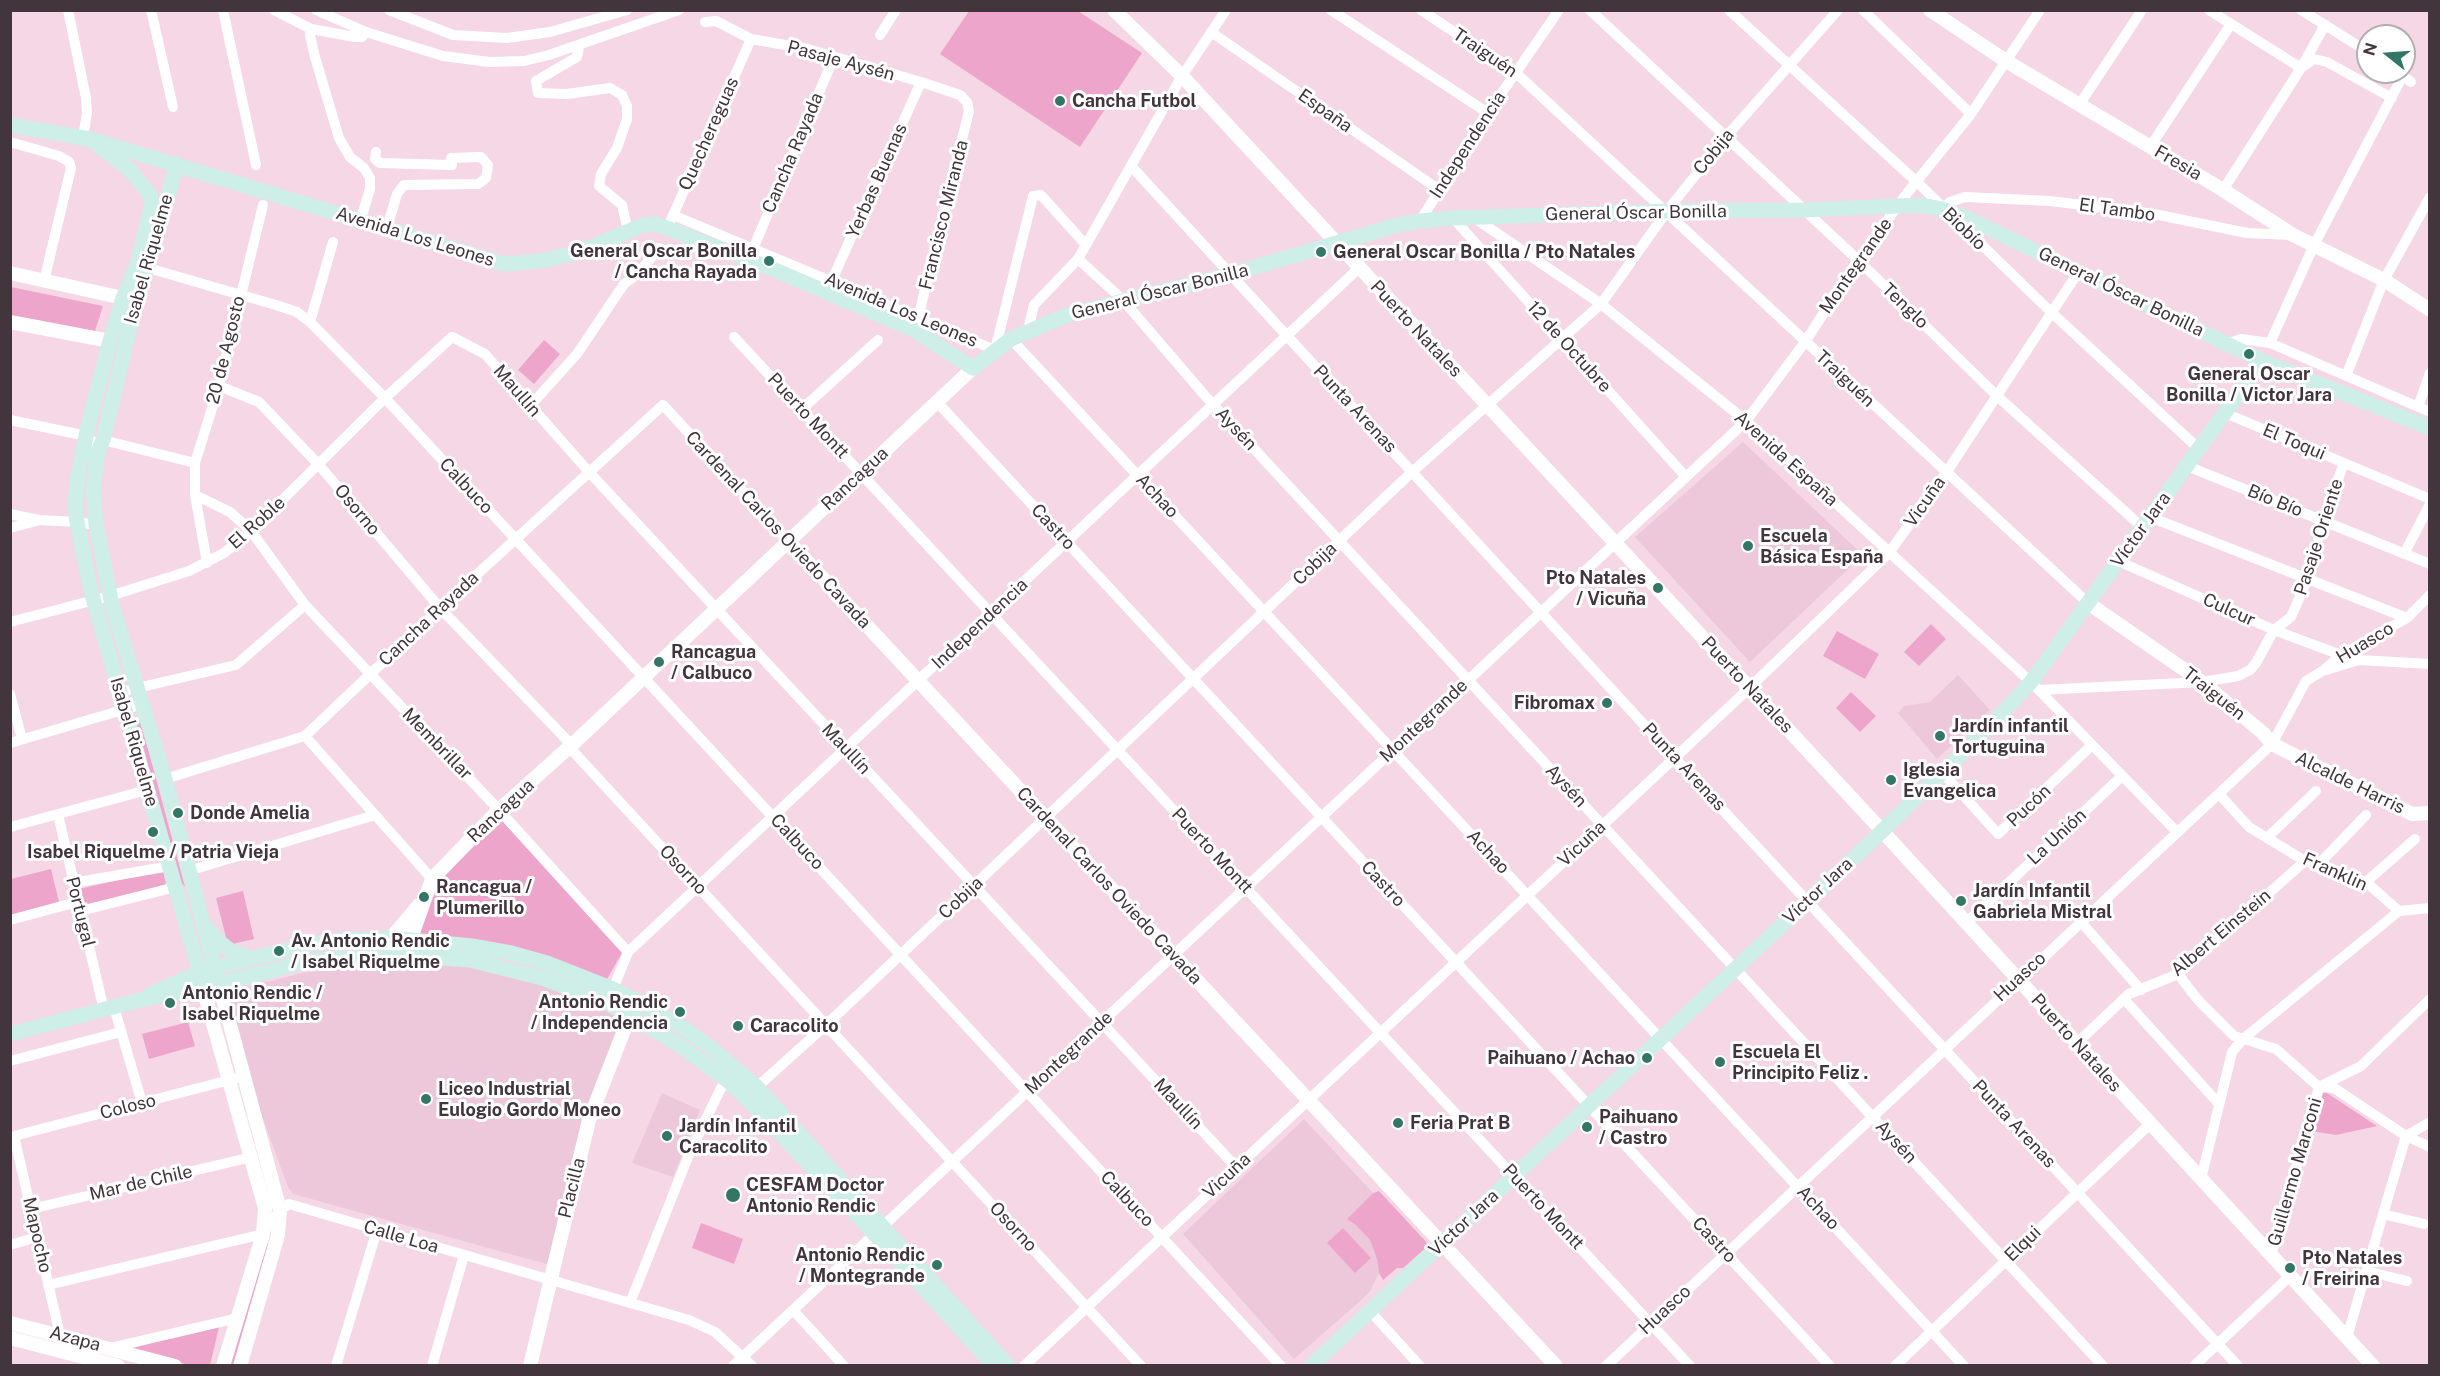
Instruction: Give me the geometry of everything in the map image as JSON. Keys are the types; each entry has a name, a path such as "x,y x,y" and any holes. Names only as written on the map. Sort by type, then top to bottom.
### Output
{"main road":[{"name":"Avenida Los Leones","path":"10,125 86,138 361,219 504,264 540,261 580,252 643,225 670,221 770,268 912,329 974,368"},
{"name":"Isabel Riquelme","path":"86,138 131,171 150,195 152,203 133,317 101,446 93,490 96,525 110,596 165,779 204,924 208,970 203,988"},
{"name":"Isabel Riquelme","path":"177,164 142,266 123,298 110,341 78,475 75,505 94,600 176,887 208,970 219,984"},
{"name":"General Óscar Bonilla","path":"1028,330 1067,315 1231,274 1401,224 1420,221 1473,217 1667,211 1803,210 1898,205 1942,209 1963,216 2262,361 2430,428"},
{"name":"Rancagua","path":"974,368 995,350 1028,330"},
{"name":"Víctor Jara","path":"1311,1365 1736,969 2035,686 2088,603 2262,361"},
{"path":"204,924 216,939 231,951 252,958"},
{"path":"140,1000 159,988 208,970 252,958 339,940 391,938 472,946 511,953 547,963 613,989 688,1031 757,1087 994,1365"},
{"path":"10,1034 140,1000 203,988 301,963 381,956 425,957 470,960 542,978 603,1001 630,1015 679,1045 728,1082 879,1231 1008,1365"}],"street":[{"path":"68,10 86,98 86,138"},
{"path":"151,10 172,107"},
{"path":"222,10 256,165"},
{"path":"274,10 311,29 355,37 362,37 366,32"},
{"path":"316,10 366,32 443,56 489,62 524,61 579,46 679,10"},
{"path":"389,10 453,35 507,38 550,32 627,10"},
{"path":"879,35 896,10"},
{"path":"1028,330 1034,305 1078,259 1182,76 1226,10"},
{"path":"1331,10 1488,113"},
{"name":"Traiguén","path":"1421,10 1516,73 2088,603 2202,682 2249,721 2272,744"},
{"name":"Independencia","path":"1420,221 1438,189 1488,113 1559,10"},
{"name":"Tenglo","path":"1590,10 1858,260 1996,395 2146,522 2308,578 2407,618"},
{"name":"Biobío","path":"1729,10 1916,181 1942,209 2199,449"},
{"name":"Cobija","path":"757,1087 901,955 1413,472 1600,304 1667,211 1725,138 1838,10"},
{"path":"1863,10 1971,114"},
{"name":"Montegrande","path":"733,1365 1746,421 1805,342 1858,260 1898,205 1971,114 2040,10"},
{"path":"2079,105 2142,10"},
{"path":"2209,10 2301,68"},
{"path":"2301,10 2356,44"},
{"name":"Puerto Natales","path":"1119,12 1182,76 1749,687 2373,1365"},
{"name":"Fresia","path":"1939,13 2007,61 2223,190 2293,235 2385,280 2430,310"},
{"name":"Pasaje Aysén","path":"705,22 716,21 751,39 808,49 960,95 969,106 969,111"},
{"path":"2150,147 2231,24"},
{"path":"2223,190 2301,68 2325,25"},
{"path":"311,29 310,35 315,57 339,138 350,157 364,168 370,178 370,189 361,219"},
{"name":"España","path":"1211,32 1438,189"},
{"name":"Quechereguas","path":"670,221 751,39"},
{"path":"579,46 577,57 536,81 538,93 567,94 610,88 622,95 627,106 627,119 617,148 601,174 599,186 622,205 628,231"},
{"name":"Cancha Rayada","path":"753,249 834,57"},
{"path":"2301,68 2314,59 2327,62 2392,98"},
{"name":"Yerbas Buenas","path":"832,280 921,82"},
{"path":"2270,343 2314,245 2392,98 2397,84"},
{"name":"Francisco Miranda","path":"918,318 969,111"},
{"path":"10,142 59,156 69,162 71,168 44,281"},
{"path":"376,152 375,159 380,163 452,165 452,158 482,157 488,165 486,178 478,184 404,184 397,194 387,228"},
{"name":"Punta Arenas","path":"1132,167 1674,758 2238,1365"},
{"path":"995,350 1034,196 1041,195 1086,244"},
{"name":"El Tambo","path":"1942,209 1950,202 1965,197 2050,201 2154,214 2247,233 2293,235"},
{"path":"2346,376 2385,280 2430,197"},
{"name":"20 de Agosto","path":"207,563 195,495 195,463 219,386 263,205"},
{"name":"Avenida España","path":"1473,217 1600,304 1746,421 2035,686 2177,832"},
{"name":"12 de Octubre","path":"1453,218 1686,477"},
{"name":"Avenida Los Leones","path":"670,221 753,249 832,280 995,350"},
{"path":"310,322 333,242"},
{"path":"530,406 577,354 624,284 638,274 659,248"},
{"name":"Aysén","path":"1078,259 1123,300 1213,405 2103,1365"},
{"name":"Calbuco","path":"142,266 297,312 310,322 385,398 1281,1365"},
{"name":"Independencia","path":"613,989 628,952 1359,268"},
{"name":"Vicuña","path":"1024,1365 1674,758 1889,553 1946,473 2079,271"},
{"path":"10,273 123,298 133,317"},
{"path":"10,322 110,341"},
{"name":"Maullín","path":"452,337 485,354 589,472 1236,1167"},
{"name":"El Roble","path":"10,622 110,596 189,571 224,553 251,531 385,398 452,337"},
{"name":"Puerto Montt","path":"734,337 1690,1365"},
{"name":"Achao","path":"1011,339 1964,1365"},
{"path":"2228,344 2241,339 2270,343 2430,412"},
{"path":"802,409 878,340"},
{"name":"Rancagua","path":"412,939 432,879 500,810 974,368"},
{"path":"2418,407 2430,373"},
{"name":"Osorno","path":"219,386 259,402 320,465 440,608 566,739 569,747 1141,1365"},
{"name":"Castro","path":"937,402 1830,1365"},
{"name":"Cancha Rayada","path":"165,779 305,736 440,608 663,405"},
{"name":"Cardenal Carlos Oviedo Cavada","path":"663,405 1556,1365"},
{"name":"El Toqui","path":"2225,413 2430,499"},
{"path":"10,420 87,435 94,443 101,446 195,463"},
{"name":"Pasaje Oriente","path":"2035,686 2202,682 2238,676 2250,669 2256,663 2274,630 2290,617 2308,578 2323,521 2343,463"},
{"name":"Bío Bío","path":"2187,466 2430,564"},
{"path":"195,495 230,512 251,531"},
{"path":"2404,554 2430,504"},
{"path":"10,514 39,520 96,525"},
{"path":"10,528 39,520"},
{"name":"Membrillar","path":"251,531 305,605 500,810 628,952"},
{"name":"Culcur","path":"2118,561 2274,630 2341,655"},
{"name":"Huasco","path":"1606,1365 2272,744 2306,681 2324,670 2341,655 2407,618 2430,595"},
{"path":"120,692 236,665 305,605"},
{"path":"2324,670 2359,660 2430,664"},
{"path":"10,694 22,739"},
{"path":"10,742 143,704"},
{"path":"305,736 432,879"},
{"name":"Alcalde Harris","path":"2272,744 2412,814 2430,813"},
{"name":"Pucón","path":"1943,773 1998,834 2092,745"},
{"name":"La Unión","path":"1966,923 2122,776"},
{"path":"10,827 147,790"},
{"path":"2268,837 2316,791"},
{"name":"Franklin","path":"2219,794 2249,827 2305,861 2366,882 2399,911"},
{"name":"Portugal","path":"57,814 79,907 109,1008 122,1032 142,1103"},
{"path":"188,871 375,814"},
{"path":"2319,864 2366,815"},
{"path":"2366,882 2415,839"},
{"name":"Albert Einstein","path":"2077,1043 2124,999 2178,974 2305,861"},
{"path":"73,883 170,866"},
{"path":"10,920 176,887"},
{"name":"Rancagua","path":"391,938 423,902"},
{"path":"2200,1179 2232,1052 2243,1040 2399,911 2428,906"},
{"path":"2080,921 2141,990"},
{"path":"381,956 403,948 412,939"},
{"path":"2178,974 2198,1000 2234,1036 2276,1049 2319,1087 2334,1088 2406,1136 2430,1147"},
{"name":"Isabel Riquelme","path":"219,984 280,1210 278,1235 240,1365"},
{"name":"Isabel Riquelme","path":"203,988 265,1208 263,1234 223,1365"},
{"path":"2124,999 2219,1104"},
{"name":"Guillermo Marconi","path":"2271,1256 2319,1087 2361,1066 2430,999"},
{"name":"Placilla","path":"530,1365 589,1120 630,1015"},
{"path":"10,1061 122,1032"},
{"name":"Coloso","path":"12,1136 229,1082 245,1076"},
{"path":"630,1303 690,1152 721,1088 728,1082"},
{"path":"2348,1337 2406,1136 2430,1122"},
{"name":"Elqui","path":"1895,1365 2150,1124"},
{"name":"Mapocho","path":"12,1136 16,1168 31,1209 60,1335"},
{"name":"Mar de Chile","path":"31,1209 252,1157"},
{"name":"Calle Loa","path":"280,1210 289,1204 698,1324 715,1332 752,1365"},
{"path":"48,1285 263,1234 280,1210"},
{"path":"2383,1214 2424,1224"},
{"path":"336,1365 377,1230"},
{"path":"10,1245 37,1237"},
{"path":"432,1365 464,1255"},
{"path":"2366,1272 2407,1281"},
{"path":"2194,1365 2289,1276"},
{"path":"793,1310 844,1365"},
{"path":"1370,1311 1420,1365"},
{"path":"110,1348 238,1317"},
{"name":"Azapa","path":"10,1323 175,1365"},
{"name":"Azapa","path":"10,1338 118,1365"}],"shaded area":[{"name":"Cancha Futbol","path":"969,11 1078,11 1142,53 1080,147 940,54"},
{"path":"11,287 103,306 94,334 11,316"},
{"path":"544,340 560,354 534,384 518,370"},
{"name":"Escuela Básica España","path":"1743,442 1863,555 1750,662 1635,537"},
{"path":"1931,624 1946,639 1919,666 1904,652"},
{"path":"1837,631 1879,654 1865,679 1823,656"},
{"name":"Jardín infantil Tortuguina","path":"1958,675 1990,710 1937,759 1898,713 1904,706 1930,702"},
{"path":"1851,692 1876,716 1860,732 1836,708"},
{"path":"140,719 185,887 177,877 134,721"},
{"path":"499,817 622,953 607,979 418,935 436,881"},
{"path":"51,869 59,902 11,915 11,879"},
{"path":"163,870 166,884 84,908 79,889"},
{"path":"243,891 254,939 228,945 216,898"},
{"name":"Liceo Industrial Eulogio Gordo Moneo","path":"425,958 508,970 628,1017 550,1265 293,1194 288,1187 248,1078 228,992 302,973 387,966"},
{"path":"188,1022 195,1046 149,1059 142,1034"},
{"path":"2324,1091 2377,1126 2336,1135 2311,1131"},
{"name":"Jardín Infantil Caracolito","path":"662,1093 700,1110 673,1177 632,1163"},
{"path":"1304,1119 1373,1193 1347,1219 1357,1225 1370,1240 1379,1273 1370,1291 1294,1359 1183,1234"},
{"path":"1379,1191 1429,1245 1403,1268 1397,1268 1383,1280 1370,1240 1347,1219 1373,1193"},
{"path":"701,1223 743,1239 734,1264 692,1248"},
{"path":"1343,1228 1371,1258 1355,1273 1327,1243"},
{"path":"267,1243 272,1244 236,1365 230,1366"},
{"path":"220,1323 210,1365 189,1365 129,1349"}],"place":[{"name":"Cancha Futbol","path":"1060,101"},
{"name":"General Oscar Bonilla / Pto Natales","path":"1321,252"},
{"name":"General Oscar Bonilla / Cancha Rayada","path":"769,261"},
{"name":"General Oscar Bonilla / Victor Jara","path":"2249,354"},
{"name":"Escuela Básica España","path":"1748,546"},
{"name":"Pto Natales / Vicuña","path":"1658,588"},
{"name":"Rancagua / Calbuco","path":"659,662"},
{"name":"Fibromax","path":"1607,703"},
{"name":"Jardín infantil Tortuguina","path":"1940,736"},
{"name":"Iglesia Evangelica","path":"1891,780"},
{"name":"Donde Amelia","path":"178,813"},
{"name":"Isabel Riquelme / Patria Vieja","path":"153,832"},
{"name":"Rancagua / Plumerillo","path":"424,897"},
{"name":"Jardín Infantil Gabriela Mistral","path":"1961,901"},
{"name":"Av. Antonio Rendic / Isabel Riquelme","path":"279,951"},
{"name":"Antonio Rendic / Isabel Riquelme","path":"170,1003"},
{"name":"Antonio Rendic / Independencia","path":"680,1012"},
{"name":"Caracolito","path":"738,1026"},
{"name":"Paihuano / Achao","path":"1647,1058"},
{"name":"Escuela El Principito Feliz .","path":"1720,1062"},
{"name":"Liceo Industrial Eulogio Gordo Moneo","path":"426,1099"},
{"name":"Feria Prat B","path":"1398,1123"},
{"name":"Paihuano / Castro","path":"1587,1127"},
{"name":"Jardín Infantil Caracolito","path":"667,1136"},
{"name":"CESFAM Doctor Antonio Rendic","path":"733,1195"},
{"name":"Antonio Rendic / Montegrande","path":"937,1265"},
{"name":"Pto Natales / Freirina","path":"2290,1268"}]}
